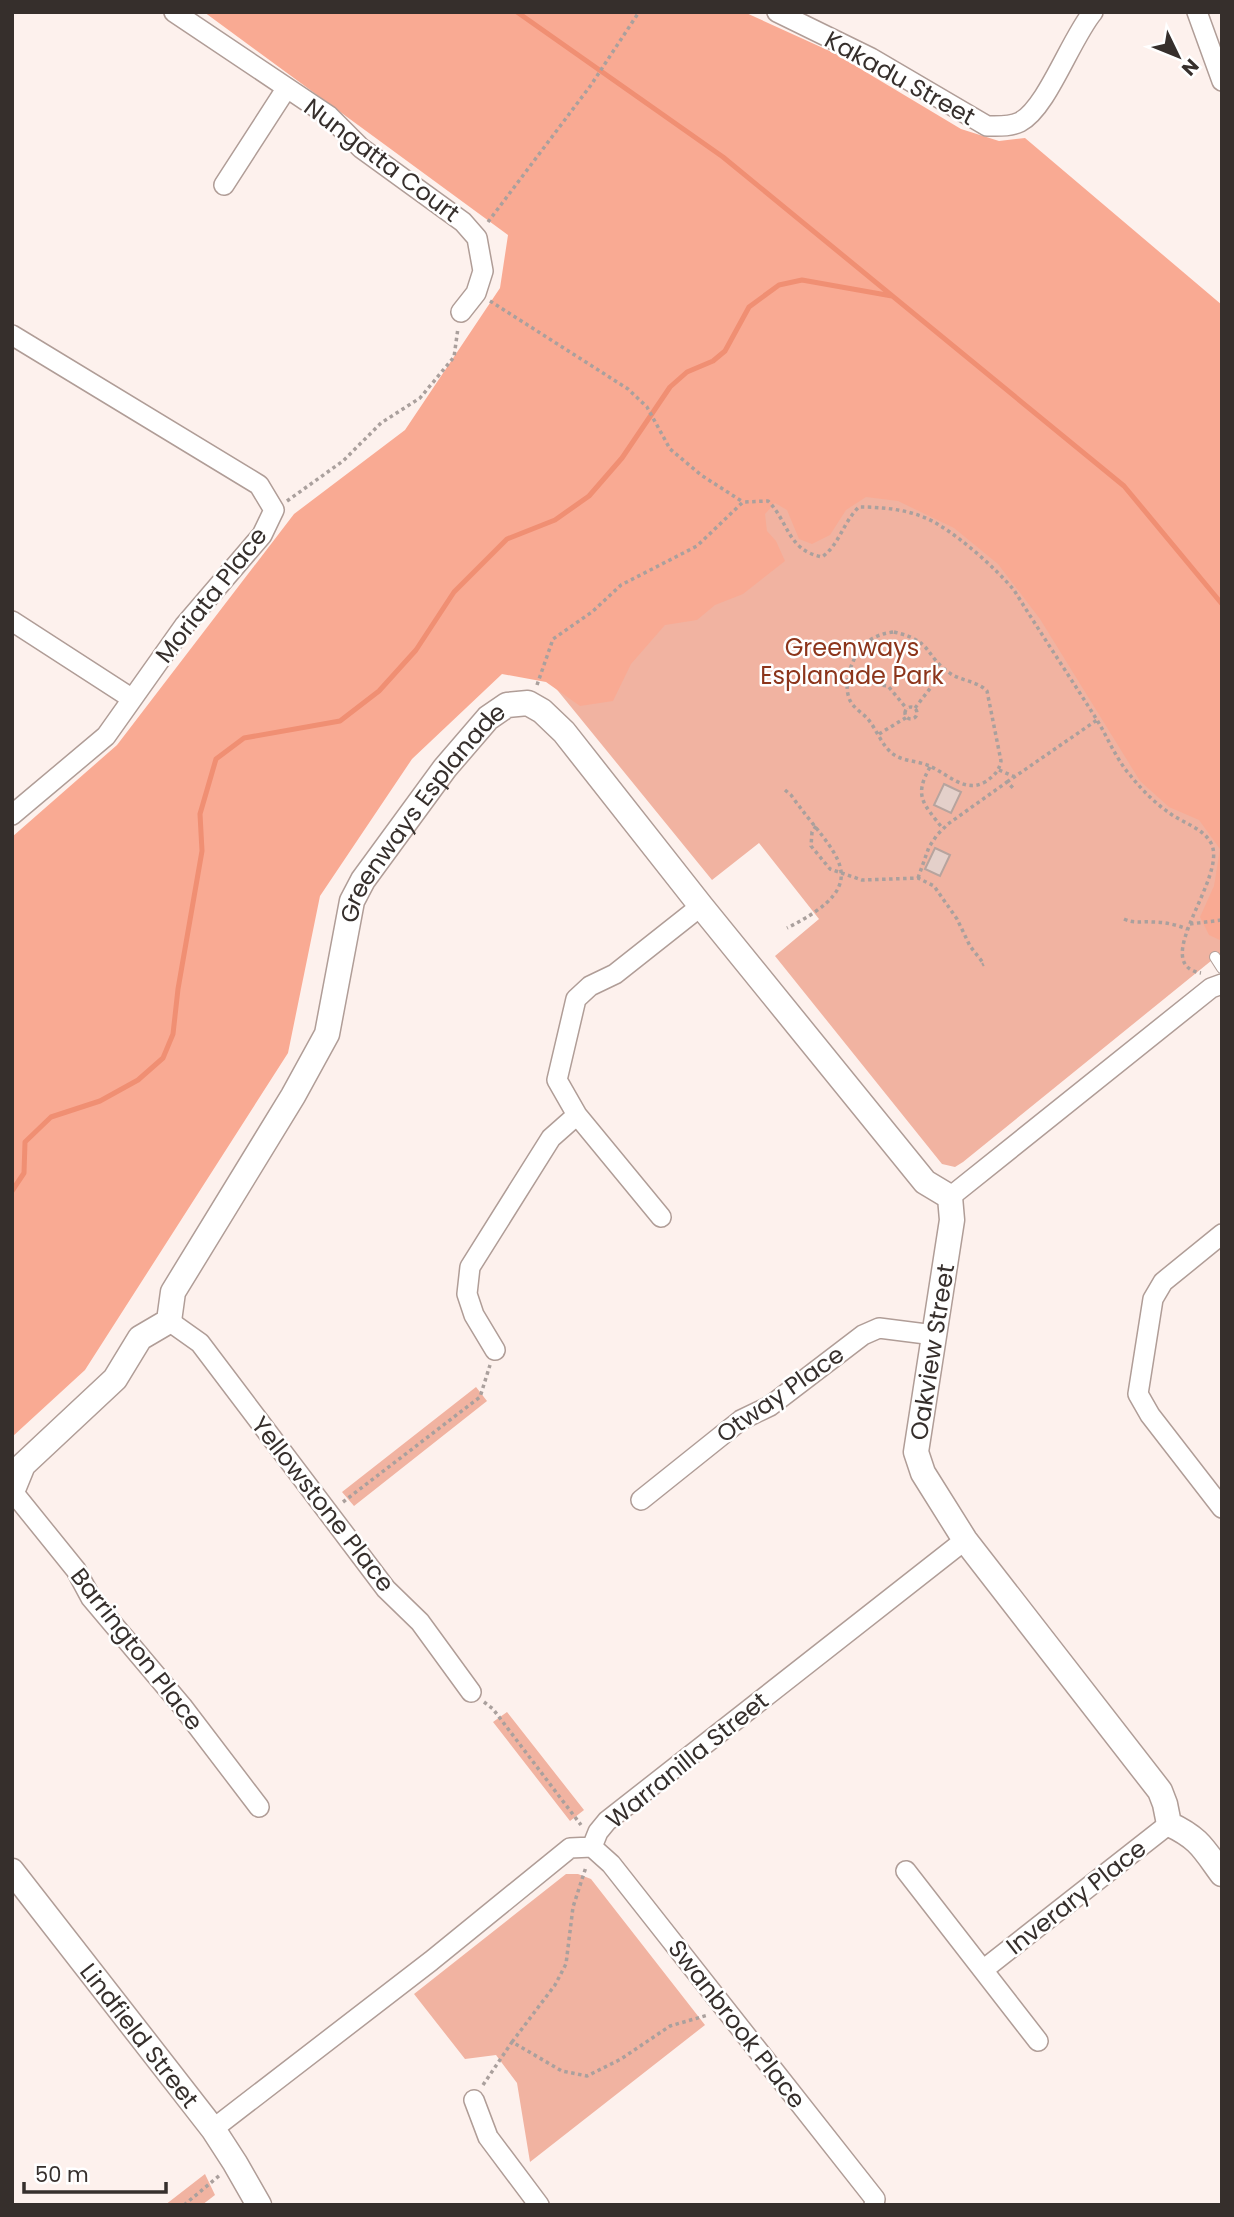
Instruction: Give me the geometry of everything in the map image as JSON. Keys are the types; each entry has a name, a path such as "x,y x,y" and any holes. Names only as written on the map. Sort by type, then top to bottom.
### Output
{"street":[{"name":"Nungatta Court","path":"174,12 329,116 361,148 463,222 477,238 483,271 476,293"},
{"name":"Kakadu Street","path":"777,12 808,18 987,126 1021,122 1037,106 1093,12"},
{"path":"1197,12 1222,81"},
{"path":"224,184 286,89"},
{"path":"461,312 476,293"},
{"name":"Moriata Place","path":"12,335 259,485 274,510 262,535 184,625 106,736 12,815"},
{"path":"12,621 131,698"},
{"name":"Greenways Esplanade","path":"169,1321 173,1292 293,1096 327,1034 352,901 363,880 445,768 488,718 507,705 528,703 542,711 564,732 925,1182 950,1197"},
{"path":"661,1217 577,1115 557,1080 576,999 590,985 615,974 701,906"},
{"path":"950,1197 1211,988 1215,979"},
{"path":"495,1350 474,1315 467,1294 470,1267 551,1138 577,1115"},
{"name":"Oakview Street","path":"950,1197 952,1220 916,1452 923,1473 965,1540 1160,1791 1169,1824"},
{"path":"1222,1234 1163,1282 1153,1299 1138,1394 1150,1415 1222,1508"},
{"path":"13,1492 23,1465 115,1379 140,1338 169,1321"},
{"name":"Yellowstone Place","path":"169,1321 200,1343 386,1589 420,1622 471,1692"},
{"name":"Otway Place","path":"641,1500 741,1420 770,1406 863,1335 878,1328 934,1335"},
{"name":"Barrington Place","path":"13,1492 76,1570 91,1598 182,1706 259,1807"},
{"name":"Warranilla Street","path":"213,2129 431,1961 570,1848 592,1847 598,1832 607,1821 965,1540"},
{"path":"1169,1824 1189,1833 1222,1874"},
{"name":"Inverary Place","path":"983,1970 1169,1824"},
{"name":"Swanbrook Place","path":"592,1847 611,1864 727,2009 875,2199 874,2205"},
{"name":"Lindfield Street","path":"12,1871 213,2129 259,2205"},
{"name":"Inverary Place","path":"906,1871 1038,2041"},
{"path":"474,2100 488,2137 539,2205"}],"lane":[{"path":"1215,957 1222,968"}],"path":[{"path":"477,238 591,85 639,12"},
{"path":"476,293 628,389 647,407 670,449 681,460 743,502 768,501 776,509 787,533 799,547 810,554 822,557 831,550 850,515 859,507 883,507 938,524 998,571 1014,590 1127,772 1141,789 1169,813 1201,831 1210,840 1215,852 1208,887 1187,929 1181,953 1190,971 1215,979"},
{"path":"274,510 343,461 381,423 421,398 454,357 461,312"},
{"path":"528,703 536,690 553,639 592,612 621,585 697,546 743,502"},
{"path":"894,632 912,636 926,646 952,675 982,687 988,696 999,743 999,770 981,784 970,786 930,766 896,756 887,749 868,719 852,705 848,697 848,680 854,658 870,639 894,632"},
{"path":"907,709 915,708 945,669"},
{"path":"848,680 888,686 907,709 907,717"},
{"path":"878,734 907,717 916,717 915,708"},
{"path":"918,878 929,847 943,829 1097,720"},
{"path":"930,766 922,782 921,796 943,829"},
{"path":"999,770 1015,777"},
{"path":"1007,782 1015,790"},
{"path":"785,790 792,795 835,851 843,874 839,887 821,909 787,928"},
{"path":"816,826 812,832 811,846 824,864 843,874 862,880 918,878 934,886 957,919 970,946 984,964 982,965"},
{"path":"1124,919 1187,929"},
{"path":"1190,924 1222,920"},
{"path":"328,1511 349,1498 480,1397 495,1350"},
{"path":"471,1692 493,1709 510,1730 576,1816 592,1847 573,1907 566,1964 555,1985 512,2042 474,2100"},
{"path":"512,2042 562,2071 587,2076 621,2059 670,2026 727,2009"},
{"path":"184,2205 235,2163"}],"green space":[{"name":"Greenways Esplanade Park","path":"847,417 955,463 1222,786 1222,952 955,1167 942,1164 775,956 819,919 759,843 712,880 519,643"},
{"path":"476,1387 487,1401 354,1506 342,1492"},
{"path":"507,1712 584,1810 570,1821 493,1722"},
{"path":"566,1874 578,1874 591,1879 705,2025 530,2162 517,2083 496,2055 465,2059 414,1994"},
{"path":"205,2174 215,2195 202,2205 165,2205"}],"shaded area":[{"path":"204,12 744,12 834,53 961,129 999,141 1025,138 1222,305 1222,941 1209,935 1200,917 1214,886 1220,849 1199,820 1169,807 1140,781 1040,619 998,564 954,528 898,501 866,497 846,510 830,535 812,544 799,539 787,510 775,503 765,514 767,531 776,541 785,561 743,594 715,605 697,620 665,625 631,664 613,701 580,706 546,682 502,674 412,759 320,896 288,1053 85,1370 12,1437 12,837 117,745 294,514 405,430 500,288 508,235"}],"building":[{"path":"944,784 961,792 951,813 934,805"},
{"path":"935,848 950,855 940,876 925,869"}],"waterway":[{"path":"517,12 723,157 1124,486 1222,604"},
{"path":"12,1191 24,1173 25,1142 51,1117 100,1101 138,1080 163,1058 173,1034 178,989 202,851 200,814 216,759 244,738 340,721 379,691 416,650 454,592 507,539 555,520 589,496 622,458 670,387 687,372 713,361 725,351 749,307 779,285 802,280 892,296"}]}
